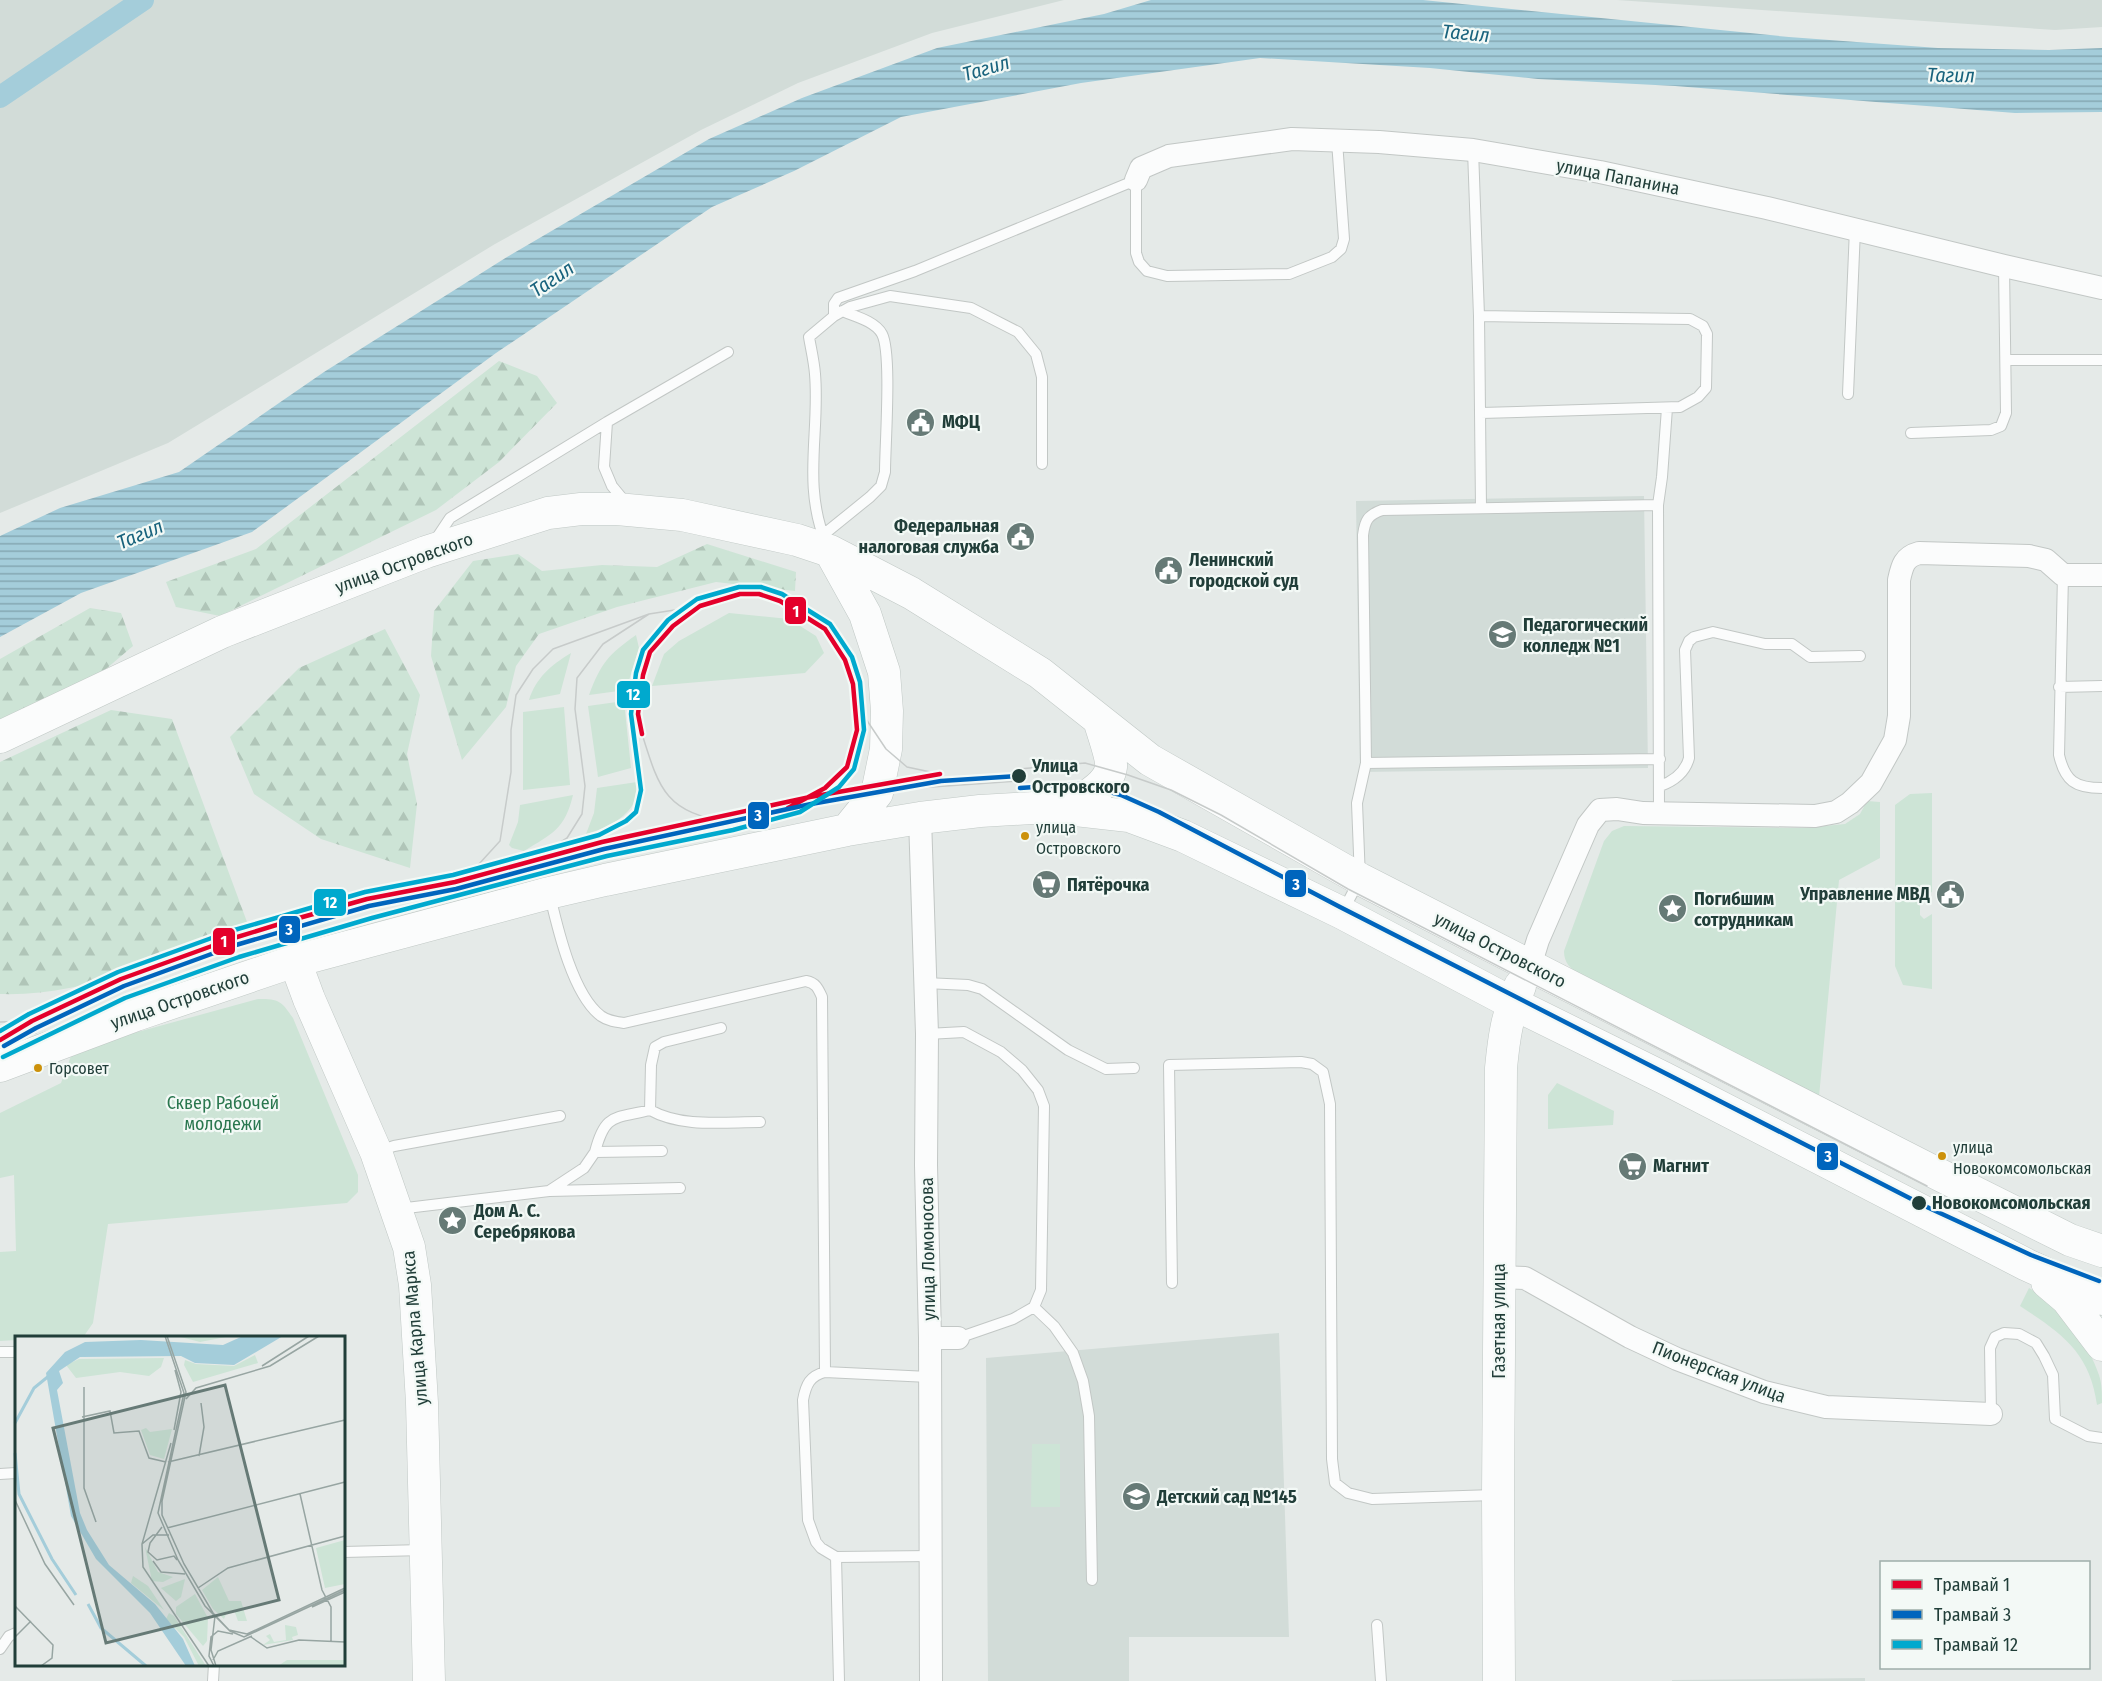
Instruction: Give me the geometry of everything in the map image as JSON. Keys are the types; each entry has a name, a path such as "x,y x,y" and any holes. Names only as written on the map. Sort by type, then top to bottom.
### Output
{"main road":[{"name":"улица Островского","path":"0,737 222,632 426,552 548,513 582,509 682,515 797,540 827,543 1040,673 1150,760 1360,879 2070,1240 2102,1251"},
{"path":"827,543 865,614 884,672 887,711 886,750 877,793 847,830"},
{"path":"1066,809 1107,779 1112,766 1100,720"},
{"name":"улица Островского","path":"2,1063 295,961 549,893 847,830 980,810 1049,807 1129,816 1183,836 1342,913 1512,1003 1664,1078 2031,1267 2102,1299"},
{"name":"улица Карла Маркса","path":"295,961 309,999 376,1152 409,1247 415,1285 422,1402 429,1681"},
{"name":"Газетная улица","path":"1499,1681 1499,1277 1502,1068 1505,1026 1512,1003 1530,966"},
{"path":"2070,1240 2102,1273"},
{"path":"2031,1267 2067,1299 2102,1345"}],"street":[{"name":"улица Папанина","path":"1136,180 1141,168 1169,156 1292,139 1379,142 1473,150 1600,172 1767,208 2102,288"},
{"path":"1530,966 1538,940 1588,825 1600,810 1617,809 1659,814 1815,816 1836,812 1850,803 1871,783 1888,755 1897,732 1899,580 1902,564 1910,555 1919,553 2029,556 2046,560 2063,574 2102,575"},
{"name":"улица Ломоносова","path":"920,818 927,1034 926,1165 930,1338 931,1681"},
{"name":"Пионерская улица","path":"1499,1277 1525,1278 1620,1331 1677,1359 1764,1392 1826,1407 1991,1414"},
{"path":"930,1338 958,1338"}],"lane":[{"path":"827,543 881,486 885,472 886,355 882,333 871,324 838,313 834,304 838,298 915,271 1136,180 1136,253 1139,262 1147,271 1167,276 1289,274 1332,257 1341,249 1344,239 1337,141"},
{"path":"1473,150 1479,316 1481,508"},
{"path":"1848,394 1855,229"},
{"path":"1911,433 1991,430 2001,426 2006,413 2004,266"},
{"path":"827,543 813,489 815,374 809,337 838,313 870,300 890,296 971,308 1018,332 1036,354 1042,377 1042,464"},
{"path":"1479,316 1690,319 1703,326 1707,334 1706,388 1698,397 1680,407 1481,413"},
{"path":"426,552 450,518 607,422 728,352"},
{"path":"2006,360 2102,360"},
{"path":"1659,814 1658,506 1667,408"},
{"path":"607,422 604,467 612,486 627,504 643,511"},
{"path":"1342,913 1360,879 1357,803 1366,763 1364,522 1370,514 1382,510 1658,506"},
{"path":"2063,574 2059,755 2062,769 2070,780 2080,786 2102,788"},
{"path":"1660,786 1677,777 1684,770 1689,758 1685,650 1689,641 1694,637 1713,632 1765,644 1792,644 1810,657 1860,656"},
{"path":"2059,687 2102,686"},
{"path":"1366,763 1660,759"},
{"path":"549,893 561,942 580,987 588,1002 601,1016 612,1022 624,1023 806,981 813,982 818,987 822,997 825,1372"},
{"path":"925,983 968,985 982,989 1068,1050 1106,1069 1134,1068"},
{"path":"650,1110 651,1065 655,1047 664,1042 722,1029"},
{"path":"927,1034 964,1032 1001,1052 1022,1070 1038,1090 1044,1106 1041,1290 1034,1307 1013,1319 958,1338"},
{"path":"1172,1283 1169,1065 1301,1062 1312,1064 1323,1072 1330,1104 1332,1459 1335,1483 1348,1493 1372,1499 1498,1495"},
{"path":"549,1191 584,1168 595,1152 600,1133 612,1119 650,1110 660,1116 685,1122 760,1122"},
{"path":"376,1152 394,1146 560,1116"},
{"path":"595,1152 662,1151"},
{"path":"397,1209 549,1191 680,1188"},
{"path":"1034,1307 1054,1326 1073,1353 1083,1381 1089,1416 1092,1580"},
{"path":"1991,1414 1990,1348 1995,1337 2004,1333 2019,1334 2036,1343 2053,1375 2055,1419 2088,1436 2102,1438"},
{"path":"929,1377 825,1372 811,1379 806,1387 803,1400 808,1520 816,1542 836,1557 931,1556"},
{"path":"0,1474 15,1473"},
{"path":"345,1552 426,1550"},
{"path":"836,1557 839,1681"},
{"path":"1377,1625 1381,1681"},
{"path":"0,1649 9,1636 15,1633"},
{"path":"213,1681 214,1666"}],"shaded area":[{"path":"0,0 1064,0 932,33 798,83 701,130 495,244 168,443 0,513"},
{"path":"1617,0 2102,0 2102,27 2055,30"},
{"name":"Педагогический колледж №1","path":"1644,496 1648,768 1360,772 1356,501"},
{"name":"Детский сад №145","path":"1279,1333 1289,1637 1129,1637 1129,1681 988,1681 986,1358"},
{"path":"1865,1678 1865,1681 1672,1681 1672,1680"}],"green space":[{"path":"499,361 537,376 557,403 499,462 436,510 220,616 176,607 166,582 256,549"},
{"path":"707,544 796,572 795,591 716,582 617,607 539,634 516,666 506,707 462,760 431,656 434,611 473,561 518,554 542,571 602,565 657,567"},
{"path":"90,608 121,613 133,646 93,680 0,723 0,659"},
{"path":"729,613 789,619 816,636 824,653 805,673 652,686 664,654 679,641"},
{"path":"385,629 420,695 407,754 417,804 410,868 321,839 254,794 230,737 299,668"},
{"path":"636,635 639,648 626,690 589,695 606,660"},
{"path":"571,653 560,694 529,700 545,673"},
{"path":"624,701 631,768 598,777 588,706"},
{"path":"564,707 570,785 523,790 523,712"},
{"path":"111,710 172,719 250,930 159,963 96,982 32,993 0,994 0,762"},
{"path":"637,782 634,801 628,811 612,824 586,834 594,813 597,788"},
{"path":"1932,793 1932,892 1930,893 1927,888 1920,890 1920,915 1924,919 1932,914 1932,989 1903,985 1895,966 1895,805 1910,794"},
{"path":"573,795 566,816 550,835 524,851 509,845 518,822 520,805"},
{"path":"1867,801 1880,802 1880,858 1839,880 1819,1097 1580,975 1566,962 1564,951 1604,841 1612,831 1624,826 1804,828 1845,824 1860,814"},
{"name":"Сквер Рабочей молодежи","path":"258,999 279,1002 293,1018 358,1175 358,1192 347,1203 108,1224 93,1323 84,1336 15,1336 15,1340 0,1341 0,1252 16,1251 14,1175 0,1178 0,1113 61,1083 71,1056 123,1036"},
{"path":"1557,1083 1614,1111 1613,1125 1548,1129 1548,1095"},
{"path":"2029,1288 2061,1315 2088,1350 2099,1375 2102,1403 2097,1405 2088,1371 2071,1346 2061,1335 2020,1306"},
{"path":"1032,1444 1060,1444 1060,1507 1031,1507"}],"water":[{"name":"Тагил","path":"1151,0 1423,0 1789,37 1938,48 2049,50 2102,48 2102,112 2015,113 1675,86 1538,79 1430,68 1260,58 1081,83 901,117 794,171 712,207 496,353 252,532 81,593 0,637 0,536 60,508 179,472 324,372 507,257 709,139 802,98 937,48 1104,14"}],"waterway":[{"path":"0,97 143,0"}],"tram line":[{"name":"12","path":"0,1031 29,1014 118,972 231,931 365,892 453,875 599,835 626,821 636,812 641,790 631,714 636,673 643,650 668,620 697,599 739,587 761,587 782,594 830,624 852,657 860,682 864,730 854,769 839,787 800,812 733,830 607,856 372,918 239,957 125,998 3,1057"},
{"name":"1","path":"642,734 638,714 643,675 650,652 673,626 700,606 740,594 759,594 780,601 825,629 845,660 853,684 857,730 847,767 825,788 788,808"},
{"path":"528,863 567,838 582,814 585,786 575,709 577,678 603,644 649,614 700,606"},
{"path":"455,882 479,864 500,841 511,772 511,730 516,695 533,669 553,649 649,614"},
{"path":"853,684 862,713 886,749 907,767 940,774"},
{"path":"642,734 654,771 669,796 692,813 731,823"},
{"path":"1019,769 1085,763 1171,790 1221,815 1348,889 1927,1186"},
{"name":"1","path":"0,1040 32,1021 121,979 234,938 299,918 367,899 455,882 602,842 810,797 940,774"},
{"name":"3","path":"4,1046 124,986 236,945 369,906 456,889 604,849 811,804 941,781 1019,776"},
{"path":"779,811 903,789 1019,781"},
{"name":"3","path":"1020,788 1080,784 1121,795 1159,812 1929,1208 2031,1255 2099,1281"},
{"path":"0,1022 32,1021"},
{"path":"0,1036 36,1033"}],"place":[{"name":"МФЦ","path":"921,422"},
{"name":"Федеральная налоговая служба","path":"1020,536"},
{"name":"Ленинский городской суд","path":"1168,570"},
{"name":"Педагогический колледж №1","path":"1502,635"},
{"name":"Улица Островского","path":"1019,776"},
{"name":"улица Островского","path":"1025,836"},
{"name":"Пятёрочка","path":"1046,885"},
{"name":"Управление МВД","path":"1951,894"},
{"name":"Погибшим сотрудникам","path":"1673,909"},
{"name":"Горсовет","path":"38,1068"},
{"name":"улица Новокомсомольская","path":"1942,1156"},
{"name":"Магнит","path":"1632,1166"},
{"name":"Новокомсомольская","path":"1919,1203"},
{"name":"Дом А. С. Серебрякова","path":"453,1221"},
{"name":"Детский сад №145","path":"1136,1497"}]}
